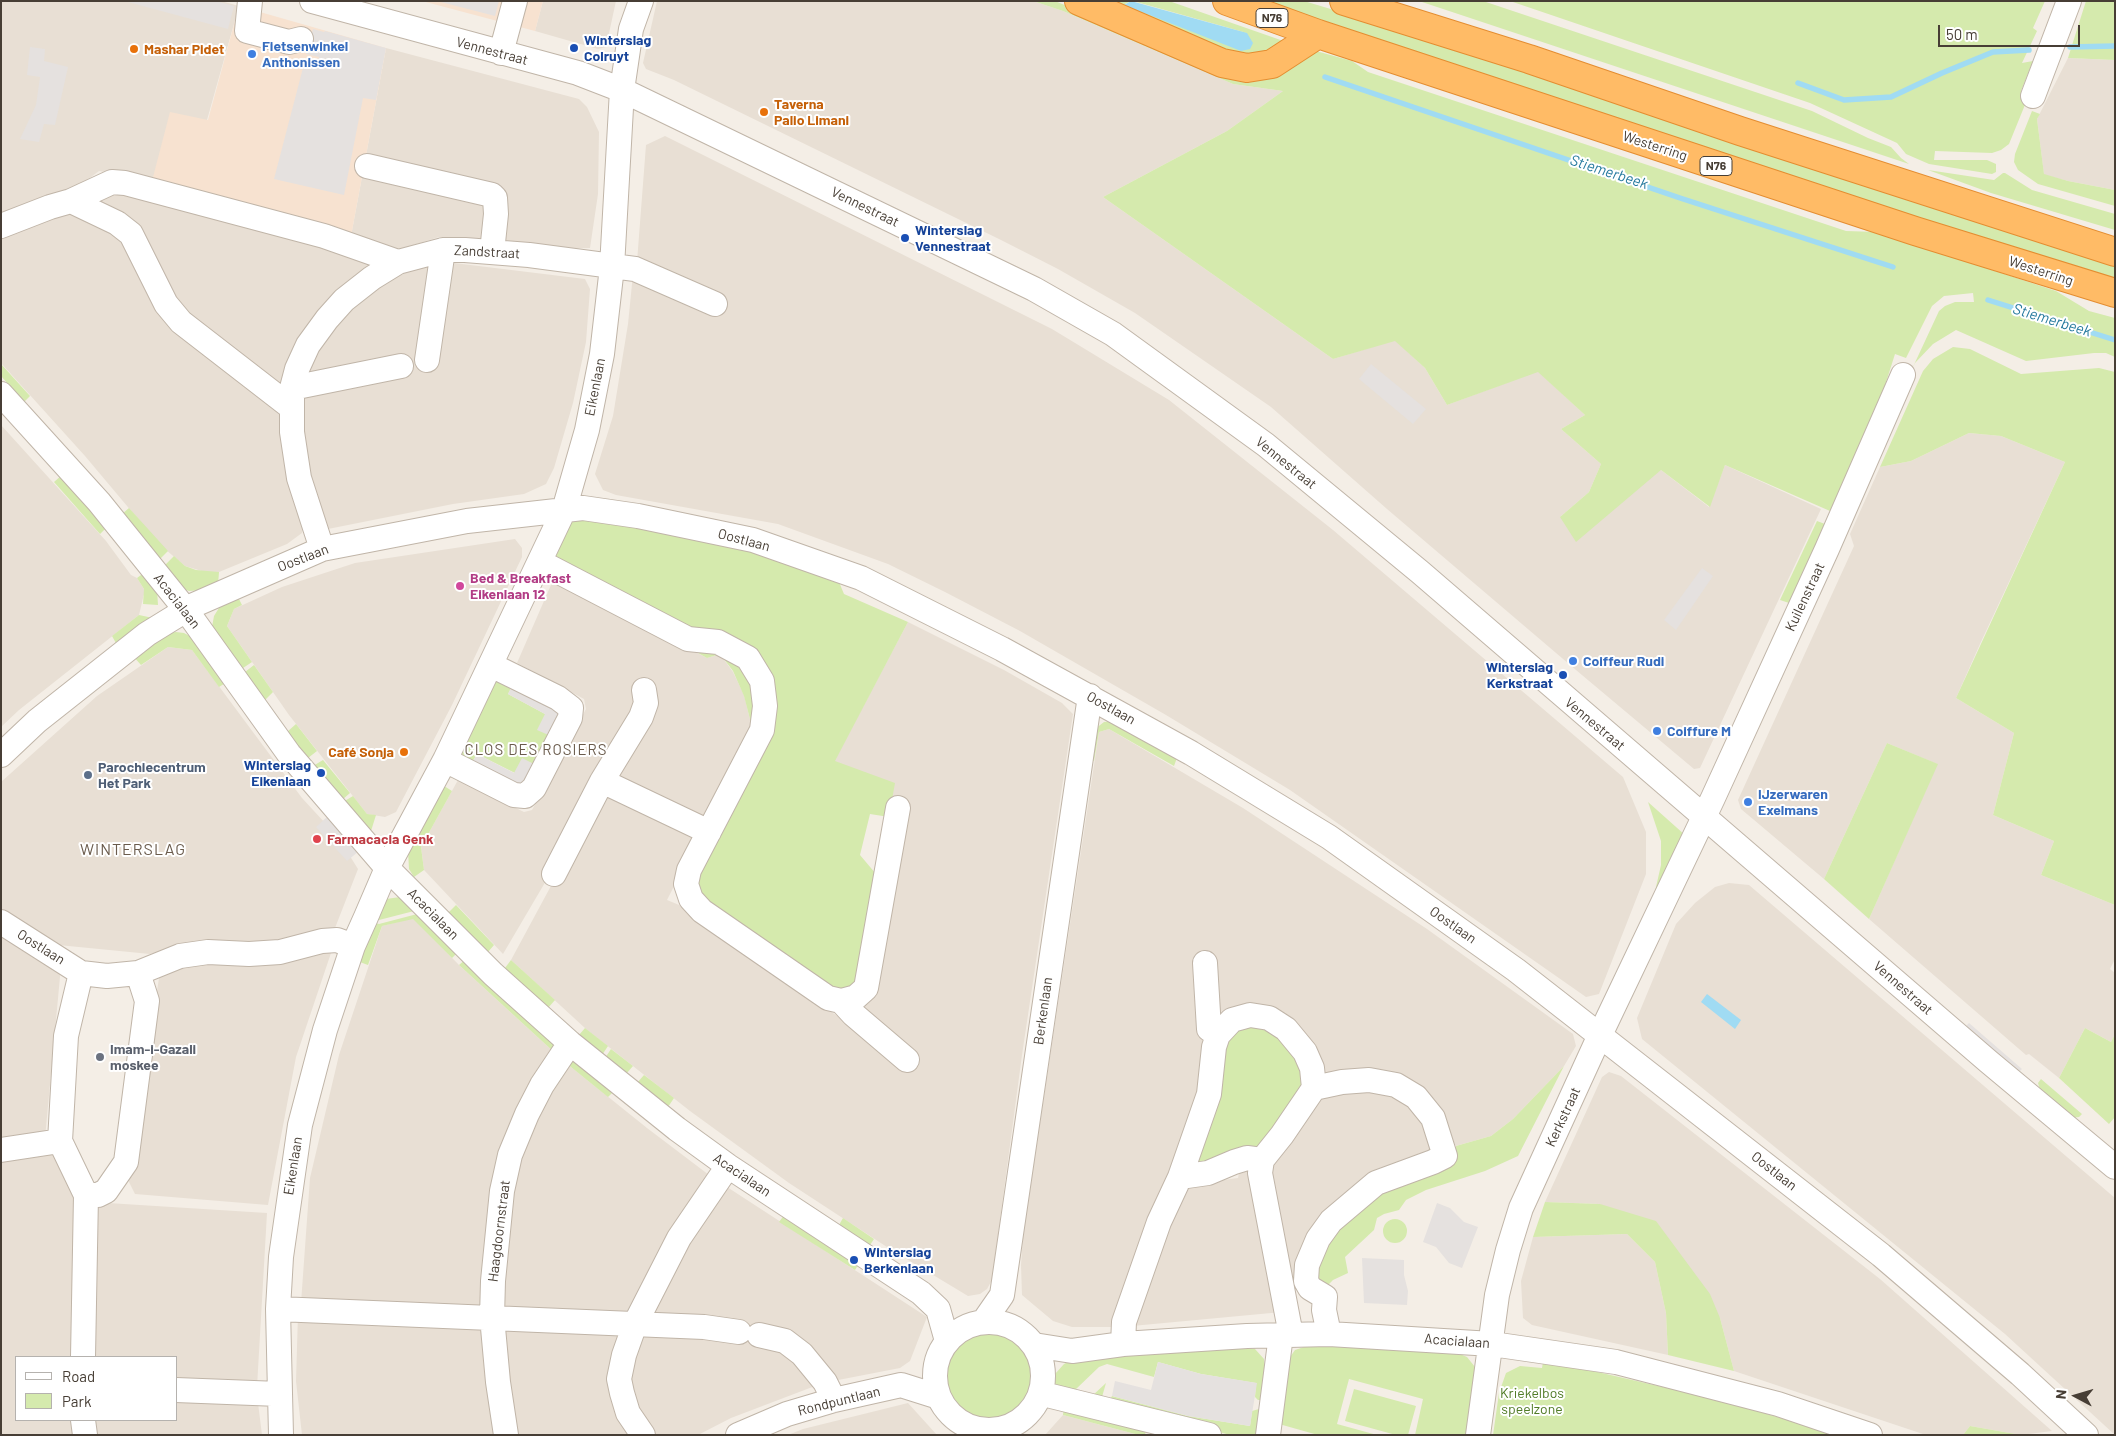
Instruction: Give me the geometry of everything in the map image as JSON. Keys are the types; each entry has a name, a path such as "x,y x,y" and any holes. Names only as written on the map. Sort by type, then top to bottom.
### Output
{"highway":[{"path":"1079,1 1222,63 1247,68 1272,64 1318,34"},
{"name":"Westerring","path":"1227,1 1318,34 1915,231 2115,294"},
{"path":"1352,3 1529,59 1750,134 2115,252"}],"street":[{"name":"Vennestraat","path":"312,1 578,73 622,90 1026,284 1113,334 1266,445 1420,572 1989,1062 2115,1167"},
{"path":"501,53 515,1"},
{"name":"Eikenlaan","path":"281,1435 269,1394 285,1221 300,1126 324,1030 353,946 387,868 445,760 564,510 587,430 602,354 612,267 622,90 632,29 641,1"},
{"path":"2033,96 2069,1"},
{"path":"249,10 247,31 289,42 302,36"},
{"path":"367,166 492,195 495,198 496,214 492,252"},
{"path":"1,226 71,201 112,182 125,183 324,236 398,262"},
{"path":"71,201 117,223 131,234 166,304 181,322 292,398 401,366"},
{"path":"427,360 443,250"},
{"name":"Zandstraat","path":"322,548 299,478 292,432 292,398 297,369 308,345 327,320 344,300 372,278 398,262 443,250 492,252 635,269 715,304"},
{"name":"Kuilenstraat","path":"1704,817 1827,549 1903,375"},
{"name":"Acacialaan","path":"1,394 98,502 186,610 289,754 387,868 493,974 570,1043 677,1128 728,1166 921,1292 938,1309 947,1341"},
{"name":"Oostlaan","path":"1,755 37,721 127,649 186,610 224,591 322,548 467,521 583,508 629,515 753,540 861,578 1002,649 1191,753 1329,837 1516,970 1881,1255 2020,1374 2086,1435"},
{"path":"540,562 688,639 718,642 748,658 762,681 765,706 762,730 689,870 686,884 691,899 702,911 828,998 841,1002 907,1060"},
{"path":"445,760 514,795 525,796 534,788 570,718 571,708 558,698 491,665"},
{"path":"554,874 602,782 641,717 646,703 644,690"},
{"name":"Berkenlaan","path":"977,1323 1002,1295 1090,696"},
{"path":"602,782 709,832"},
{"path":"841,1002 856,997 866,988 898,808"},
{"name":"Kerkstraat","path":"1478,1435 1492,1344 1497,1295 1521,1208 1600,1035 1704,817"},
{"name":"Oostlaan","path":"1,922 81,973"},
{"path":"83,1356 86,1196 60,1141 66,1036 81,973 107,976 138,973 180,956 208,952 249,954 280,952 322,941 337,940 353,946"},
{"path":"1205,963 1209,1030 1218,1035"},
{"path":"86,1196 98,1195 106,1191 126,1162 147,1001 138,973"},
{"path":"1123,1344 1124,1322 1156,1231 1180,1177 1209,1094 1214,1047 1218,1035 1232,1020 1250,1015 1269,1018 1286,1029 1305,1052 1312,1068 1314,1088 1282,1135 1262,1160 1260,1173 1286,1335 1268,1435"},
{"name":"Haagdoornstraat","path":"506,1435 498,1382 492,1317 496,1236 510,1155 527,1114 542,1085 570,1043"},
{"path":"1314,1088 1342,1082 1369,1080 1396,1085 1416,1097 1432,1118 1444,1156 1433,1162 1376,1183 1331,1221 1318,1239 1307,1265 1306,1281 1310,1288 1325,1297 1324,1310 1329,1334"},
{"path":"1,1150 60,1141"},
{"path":"1180,1177 1208,1173 1247,1158 1262,1160"},
{"path":"643,1435 628,1413 619,1379 624,1355 635,1324 679,1238 728,1166"},
{"path":"1002,1295 1012,1326 1034,1345 1041,1359 1043,1384"},
{"path":"278,1309 704,1327 749,1333 785,1341 802,1354 825,1382 834,1400"},
{"path":"938,1309 977,1323 1012,1326"},
{"path":"977,1323 947,1341 935,1366 934,1382 939,1397 947,1412 966,1430 998,1433 1024,1417 1043,1384 1072,1351"},
{"name":"Acacialaan","path":"1034,1345 1072,1351 1123,1344 1329,1334 1492,1344 1616,1362 1778,1404 1870,1435"},
{"path":"902,1385 935,1366"},
{"path":"1043,1384 1152,1428 1209,1435"},
{"path":"902,1385 939,1397"},
{"name":"Rondpuntlaan","path":"740,1434 787,1414 834,1400 902,1385"},
{"path":"178,1390 269,1394"},
{"path":"83,1421 85,1435"}],"shaded area":[{"path":"1,1 221,1 239,6 207,120 152,181 99,171 67,195 1,223"},
{"path":"216,1 234,6 228,29 128,2"},
{"path":"422,1 543,1 535,31"},
{"path":"437,1 499,1 495,16"},
{"path":"543,1 616,1 606,47 598,49 535,31"},
{"path":"657,1 1033,1 1063,11 1233,84 1283,91 1227,131 1103,197 1333,359 1395,340 1425,368 1447,405 1538,371 1585,415 1561,429 1601,464 1589,492 1560,517 1661,470 1709,507 1725,465 1821,509 1700,768 1694,769 1576,670 1271,407 1135,313 1058,269 1001,240 674,80 646,69 643,63"},
{"path":"239,6 386,48 351,236 152,181 170,112 208,120"},
{"path":"313,29 386,48 376,100 363,98 344,195 274,179 304,64 316,66 319,57 306,54"},
{"path":"30,47 45,49 44,61 68,67 55,125 44,124 39,142 20,139 36,105 40,77 27,75"},
{"path":"386,48 579,99 587,107 599,132 598,194 590,248 552,249 439,237 388,253 351,236"},
{"path":"2068,58 2115,60 2115,190 2044,175 2037,119"},
{"path":"665,136 1052,329 1169,400 1333,530 1623,777 1646,832 1646,874 1599,994 1586,997 1290,790 1166,715 1020,631 945,592 888,564 778,524 616,495 603,490 595,474 613,416 628,324 633,274 637,262 646,145"},
{"path":"116,186 375,263 281,393 194,328 135,231 81,202"},
{"path":"66,208 123,234 152,289 281,404 280,420 283,452 292,496 303,528 302,533 287,544 219,572 205,572 185,566 159,544 85,456 1,363 1,232"},
{"path":"454,263 585,279 590,289 586,342 573,403 554,468 546,484 524,494 453,504 328,529 308,473 302,407 306,376 322,343 346,311 374,287 417,268"},
{"path":"1371,364 1426,409 1413,424 1359,379"},
{"path":"1,425 106,541 131,575 137,578 144,589 144,594 139,615 19,710 1,727"},
{"path":"1969,433 2001,436 2065,462 1956,698 2014,733 1993,815 2054,841 2041,875 2115,905 2115,959 2110,969 2115,973 2115,1034 2111,1042 2085,1028 2059,1078 2029,1054 2026,1055 1869,919 1937,764 1887,743 1824,879 1741,809 1738,800 1854,546 1850,534 1880,467 1911,461"},
{"path":"515,539 522,548 522,557 452,705 396,812 385,817 367,814 289,715 227,626 234,609 282,587 355,563"},
{"path":"1702,568 1713,576 1676,630 1664,620"},
{"path":"554,578 707,658 720,654 733,672 744,695 750,719 750,737 706,823 614,781 638,705 550,874 503,954 424,870 421,847 458,780 524,812 532,810 586,709 584,699 517,663"},
{"path":"908,622 1004,670 1062,703 1073,714 1022,1055 992,1280 987,1289 980,1294 968,1296 890,1249 789,1183 690,1111 586,1029 511,960 600,795 607,791 700,835 667,900 684,907 809,997 908,1063 867,1020 864,1007 873,989 892,803 834,761"},
{"path":"168,647 192,650 302,798 338,837 358,869 335,928 280,946 200,943 150,954 48,944 1,915 1,782 97,696"},
{"path":"514,682 561,711 553,737 537,730 545,714 508,694"},
{"path":"1109,729 1243,808 1427,929 1573,1034 1576,1046 1564,1066 1513,1119 1491,1136 1456,1146 1432,1107 1326,1075 1314,1056 1206,1072 1116,1327 1072,1327 1053,1321 1022,1295 1021,1265 1023,1236 1099,732"},
{"path":"477,754 514,773 522,758 538,766 521,788 470,766"},
{"path":"328,816 359,851 347,861 316,827"},
{"path":"1729,883 1749,885 2115,1198 2115,1435 2005,1334 1642,1039 1637,1018 1676,924 1695,903 1715,887"},
{"path":"413,918 459,965 555,1053 532,1090 489,1310 301,1303 310,1178 339,1055 382,926"},
{"path":"1,930 61,966 45,1138 1,1145"},
{"path":"323,949 331,953 296,1057 268,1205 135,1194 128,1180 159,978 180,966"},
{"path":"1969,1023 2022,1069 2018,1073 1965,1027"},
{"path":"566,1063 713,1178 626,1319 500,1314 516,1156"},
{"path":"1609,1072 1621,1076 1880,1279 2052,1431 2021,1435 1970,1426 1963,1435 1926,1435 1734,1371 1720,1318 1600,1204 1545,1202 1602,1077"},
{"path":"1365,1087 1412,1101 1439,1152 1302,1262 1290,1297 1267,1171 1305,1116 1322,1097"},
{"path":"51,1149 75,1179 74,1356 15,1356 15,1421 74,1421 78,1435 1,1435 1,1156"},
{"path":"1240,1168 1254,1168 1282,1312 1132,1326 1183,1185 1238,1178"},
{"path":"724,1185 927,1317 910,1361 900,1368 833,1381 759,1327 644,1322"},
{"path":"92,1202 267,1213 257,1387 178,1383 178,1356 89,1356"},
{"path":"1437,1203 1450,1208 1464,1222 1478,1227 1462,1268 1449,1263 1436,1247 1423,1242"},
{"path":"1627,1234 1655,1262 1666,1313 1668,1355 1532,1325 1523,1318 1521,1281 1533,1237"},
{"path":"1362,1258 1404,1260 1404,1275 1408,1291 1407,1305 1364,1303"},
{"path":"298,1314 482,1324 502,1435 302,1435 296,1381"},
{"path":"498,1323 628,1329 619,1358 635,1435 511,1435"},
{"path":"683,1331 771,1341 799,1359 815,1386 731,1418 698,1435 647,1435 626,1393 638,1332"},
{"path":"1158,1362 1201,1374 1257,1383 1250,1426 1188,1416 1112,1396 1115,1381 1151,1390"},
{"path":"178,1398 258,1403 262,1435 89,1435 87,1421 178,1421"},
{"path":"908,1403 937,1435 788,1435 803,1429"},
{"path":"1063,1415 1139,1435 1045,1435"}],"green space":[{"path":"1033,1 1055,1 1227,73 1316,51 1352,61 1368,72 1846,231 1877,232 2056,291 2089,311 2115,318 2115,357 2106,353 2094,353 2026,361 1956,330 1933,344 1915,363 1912,369 1939,311 1955,302 1974,302 1973,293 1944,296 1932,306 1906,358 1895,354 1880,401 1830,511 1725,465 1710,507 1661,470 1576,542 1560,517 1589,492 1601,464 1561,429 1585,415 1538,372 1447,405 1425,368 1395,341 1333,359 1103,197 1227,131 1283,91 1233,84 1063,11"},
{"path":"1097,1 1131,1 1125,4 1247,33 1133,1 1169,1 1292,44 1242,58"},
{"path":"1263,1 1304,1 1454,46 2115,263 2115,282 1946,229"},
{"path":"1419,1 1483,1 1812,111 1891,147 1909,164"},
{"path":"1510,1 2045,1 2033,28 2037,31 2022,63 2033,61 2021,91 2029,95 2009,144 2001,150 1992,153 1935,151 1934,160 1987,160 1996,164 1996,172 1992,174 1929,164 1906,154 1897,143 1810,103"},
{"path":"2086,1 2115,1 2115,60 2068,58"},
{"path":"2032,111 2040,114 2037,119 2044,174 2068,181 2115,190 2115,206 2038,184 2018,170 2014,162 2015,154"},
{"path":"1928,170 1994,180 2005,173 2032,190 2115,214 2115,230 1991,193"},
{"path":"1953,347 1970,349 2021,374 2099,368 2115,372 2115,905 2041,875 2054,841 1993,815 2014,733 1956,698 2065,462 2001,436 1969,433 1911,461 1880,467 1923,371 1933,359"},
{"path":"1,364 30,396 24,402 1,376"},
{"path":"62,475 107,527 100,534 54,482"},
{"path":"129,508 168,551 160,559 122,514"},
{"path":"583,518 754,549 836,575 844,594 908,622 835,761 895,783 889,817 870,814 860,855 876,874 861,980 849,992 835,992 700,902 693,885 723,822 767,672 552,558 569,522"},
{"path":"1817,521 1825,524 1789,603 1780,600"},
{"path":"174,556 185,566 196,570 219,572 218,585 203,590 189,591 184,589 165,565"},
{"path":"145,572 157,590 158,605 143,604 144,589 137,578"},
{"path":"237,595 242,605 234,609 227,626 252,662 243,668 212,627 214,616 222,603"},
{"path":"139,615 153,618 117,645 112,636"},
{"path":"169,633 184,633 195,639 227,682 219,687 192,650 168,647 141,665 133,656"},
{"path":"689,648 722,653 743,664 756,696 750,737 750,719 744,696 733,671 720,654 707,658"},
{"path":"254,665 273,692 264,701 245,672"},
{"path":"498,674 514,682 508,694 545,714 553,737 538,766 515,773 477,754 470,766 455,759"},
{"path":"1114,721 1178,755 1174,766 1109,729 1099,732 1094,761 1088,760 1095,729 1104,722"},
{"path":"296,724 317,751 308,758 287,732"},
{"path":"1887,743 1938,764 1869,919 1824,879"},
{"path":"323,760 350,793 342,800 313,766"},
{"path":"441,784 452,791 421,847 424,870 414,877 409,869 408,851"},
{"path":"353,796 367,814 376,815 371,831 366,828 343,802"},
{"path":"1648,802 1685,835 1651,909 1661,865 1661,841"},
{"path":"400,897 418,910 379,920 373,918 386,899"},
{"path":"456,905 494,945 488,952 448,913"},
{"path":"421,913 459,951 452,958 413,919 382,926 368,965 357,961 372,922 379,924"},
{"path":"467,958 558,1044 555,1053 459,965"},
{"path":"511,960 555,1000 548,1008 505,968"},
{"path":"1255,1022 1290,1042 1304,1078 1302,1091 1259,1146 1189,1172 1218,1059 1233,1026"},
{"path":"585,1028 608,1046 602,1055 579,1035"},
{"path":"2085,1028 2111,1042 2115,1034 2115,1117 2109,1124 2059,1078"},
{"path":"611,1049 633,1066 626,1074 605,1058"},
{"path":"571,1058 614,1091 608,1097 566,1063"},
{"path":"1564,1066 1518,1156 1485,1171 1426,1190 1406,1200 1399,1210 1377,1218 1374,1230 1345,1257 1348,1273 1333,1280 1327,1286 1314,1288 1313,1262 1360,1202 1453,1161 1456,1146 1491,1136 1513,1119"},
{"path":"644,1075 674,1098 668,1107 637,1083"},
{"path":"2041,1079 2082,1114 2079,1117 2071,1118 2040,1090 2038,1083"},
{"path":"1545,1202 1600,1204 1656,1221 1710,1294 1720,1318 1734,1371 1668,1355 1666,1313 1655,1262 1627,1234 1533,1237"},
{"path":"785,1214 860,1262 855,1270 779,1222"},
{"path":"843,1218 874,1239 870,1245 839,1225"},
{"path":"1395,1219 1403,1223 1407,1231 1403,1239 1395,1243 1387,1239 1383,1231 1387,1223"},
{"path":"989,1331 1006,1335 1021,1345 1031,1360 1035,1377 1031,1394 1021,1409 1006,1419 989,1423 972,1419 957,1409 947,1394 943,1377 947,1360 957,1345 972,1335"},
{"path":"1245,1344 1246,1348 1255,1349 1264,1359 1263,1400 1258,1400 1255,1397 1256,1383 1201,1374 1158,1362 1154,1377 1107,1364 1099,1367 1075,1390 1059,1388 1055,1384 1055,1374 1064,1364 1078,1357"},
{"path":"1307,1346 1453,1351 1467,1357 1475,1367 1469,1435 1415,1435 1423,1399 1349,1379 1337,1424 1377,1435 1318,1435 1279,1424 1288,1360 1295,1350"},
{"name":"Kriekelbos speelzone","path":"1543,1362 1580,1368 1680,1391 1839,1435 1493,1435 1499,1393 1506,1373 1520,1366 1542,1368"},
{"path":"1106,1383 1102,1397 1110,1400 1112,1396 1188,1416 1250,1426 1252,1411 1259,1409 1262,1413 1259,1435 1230,1435 1092,1396"},
{"path":"1354,1389 1416,1406 1408,1435 1396,1435 1345,1421"},
{"path":"1064,1404 1146,1429 1145,1435 1063,1415"},
{"path":"1970,1426 2021,1435 1963,1435"}],"water":[{"path":"1131,1 1247,33 1253,43 1250,49 1241,51 1124,5"},
{"path":"1707,994 1741,1020 1735,1029 1701,1002"}],"waterway":[{"path":"2070,47 2115,46"},
{"path":"1798,83 1844,100 1891,97 1993,52 2029,50"},
{"name":"Stiemerbeek","path":"1325,77 1680,198 1893,267"},
{"name":"Stiemerbeek","path":"1988,300 2115,340"}],"place":[{"name":"Winterslag Colruyt","path":"574,48"},
{"name":"Mashar Pidet","path":"134,49"},
{"name":"Fietsenwinkel Anthonissen","path":"252,54"},
{"name":"Taverna Palio Limani","path":"764,112"},
{"name":"Winterslag Vennestraat","path":"905,238"},
{"name":"Bed & Breakfast Eikenlaan 12","path":"460,586"},
{"name":"Coiffeur Rudi","path":"1573,661"},
{"name":"Winterslag Kerkstraat","path":"1563,675"},
{"name":"Coiffure M","path":"1657,731"},
{"name":"Café Sonja","path":"404,752"},
{"name":"Winterslag Eikenlaan","path":"321,773"},
{"name":"Parochiecentrum Het Park","path":"88,775"},
{"name":"IJzerwaren Exelmans","path":"1748,802"},
{"name":"Farmacacia Genk","path":"317,839"},
{"name":"Imam-i-Gazali moskee","path":"100,1057"},
{"name":"Winterslag Berkenlaan","path":"854,1260"}],"district":[{"name":"CLOS DES ROSIERS","path":"536,750"},
{"name":"WINTERSLAG","path":"133,850"}]}
